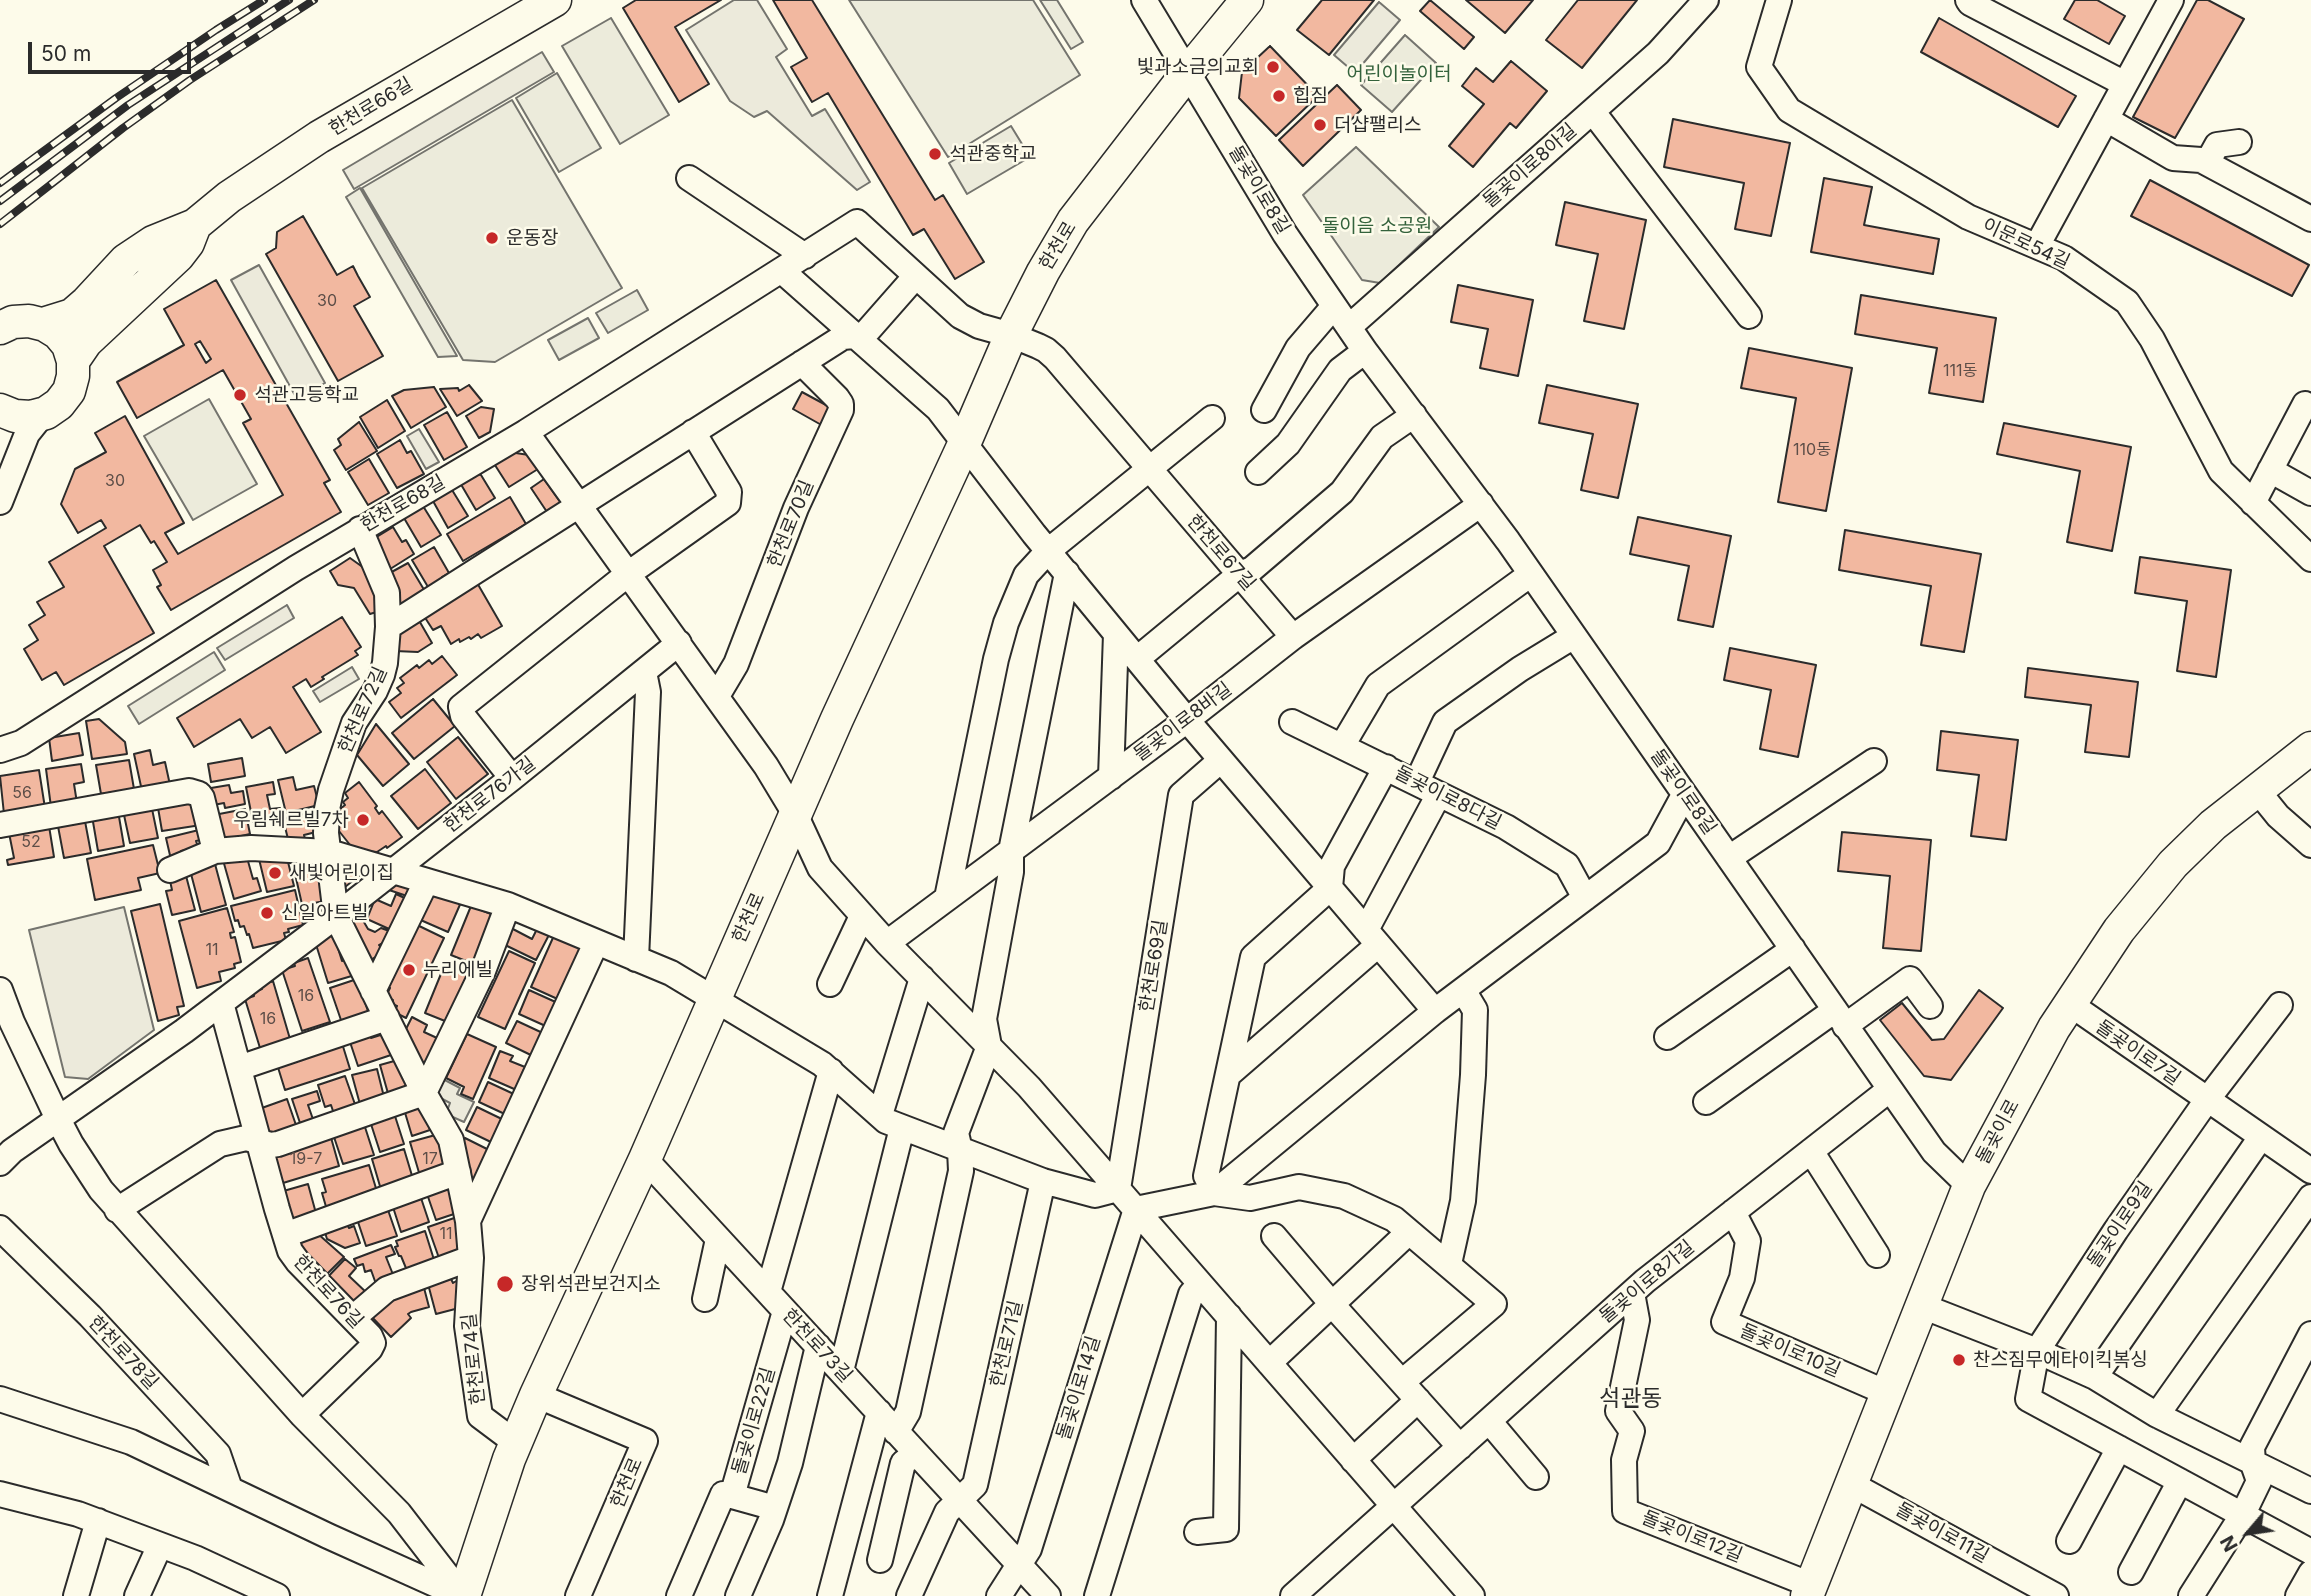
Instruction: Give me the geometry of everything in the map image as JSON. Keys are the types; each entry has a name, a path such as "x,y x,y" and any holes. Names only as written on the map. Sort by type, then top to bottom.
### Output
{"main road":[{"name":"한천로66길","path":"195,225 229,197 319,137 555,0"},
{"name":"한천로","path":"463,1596 516,1443 536,1395 645,1159 795,814 1012,335 1043,272 1073,221 1247,0"},
{"path":"43,324 72,315 88,302 126,260 153,242 195,225"},
{"path":"73,361 86,342 178,256 188,243 195,225"},
{"path":"0,328 13,322 43,324 58,333 68,345 73,361 69,391 59,404 43,414 31,417 15,416 0,410"},
{"name":"돌곶이로","path":"1809,1590 1969,1185 2054,1028 2119,930 2173,864 2213,825 2311,748"}],"street":[{"path":"1144,0 1188,72"},
{"name":"돌곶이로8아길","path":"1349,327 1658,53 1706,0"},
{"name":"이문로54길","path":"1779,0 1759,67 1788,110 1968,217 2064,258 2127,302 2152,339 2221,471 2253,503 2307,549"},
{"path":"1968,0 2125,84"},
{"path":"2036,246 2171,0"},
{"name":"돌곶이로8길","path":"1188,72 1285,234 1365,351 1531,573 1889,1090 1934,1152 1969,1185"},
{"path":"1593,112 1749,316"},
{"path":"2106,119 2173,159 2201,160 2311,219"},
{"path":"2207,163 2217,145 2239,142"},
{"path":"689,178 806,256"},
{"name":"한천로68길","path":"0,750 21,743 360,529 526,432 857,222 915,277 969,322 1012,335"},
{"path":"782,271 939,409 1048,551 1116,634 1435,1011"},
{"path":"388,627 843,337 864,335 915,277"},
{"path":"1264,410 1298,348 1334,306"},
{"name":"한천로67길","path":"1012,335 1046,350 1055,358 1293,637"},
{"path":"1258,472 1288,444 1340,370 1365,351"},
{"name":"한천로70길","path":"717,696 736,664 796,508 841,410 838,398 802,363"},
{"path":"2253,503 2305,404"},
{"path":"0,502 27,434 43,414"},
{"path":"1137,659 1240,574 1252,569 1342,492 1382,437 1414,415"},
{"path":"947,898 996,659 1006,623 1026,575 1048,551 1212,418"},
{"path":"526,432 766,766 795,814 820,868 887,943 1029,1087 1472,1596"},
{"path":"512,778 463,716 461,706 628,573 728,503 729,492 693,432"},
{"path":"2270,470 2311,493"},
{"name":"돌곶이로8바길","path":"887,943 1187,720 1293,637 1481,504"},
{"name":"한천로72길","path":"329,852 326,833 331,790 354,723 375,691 385,663 387,593 360,529"},
{"path":"896,1432 908,1412 961,1171 956,1133 989,1046 984,1019 1011,872 1011,851 1067,573"},
{"path":"1342,746 1378,685 1531,573"},
{"path":"1111,777 1116,634"},
{"path":"1417,782 1446,722 1520,669 1574,636"},
{"name":"한천로76가길","path":"59,1121 336,916 679,643"},
{"path":"636,959 648,692 644,672"},
{"name":"돌곶이로8다길","path":"1292,722 1506,827 1567,865 1585,898"},
{"name":"한천로69길","path":"1118,1189 1181,795 1221,760"},
{"path":"1729,858 1874,761"},
{"path":"1214,1193 1206,1176 1253,957 1330,888 1332,866 1386,767"},
{"path":"0,825 189,790 202,798 215,851"},
{"path":"2257,790 2278,816 2311,845"},
{"path":"1228,1075 1372,938 1439,794"},
{"path":"1214,1193 1435,1011 1658,843 1684,795"},
{"path":"170,870 215,851 251,848 329,852 508,905 671,973 822,1064 886,1121 1043,1181 1095,1195 1118,1189"},
{"path":"329,852 336,916"},
{"path":"373,991 426,882"},
{"path":"117,1210 220,1144 246,1138 271,1145 278,1144 424,1093 483,971 508,905"},
{"name":"한천로74길","path":"336,916 424,1093 447,1130 468,1221 471,1258 467,1326 480,1416 516,1443"},
{"path":"830,984 862,916"},
{"path":"468,1221 597,943"},
{"path":"1667,1037 1793,949"},
{"path":"880,1115 922,978"},
{"path":"1706,1102 1840,1018 1910,979 1930,1006"},
{"path":"0,990 59,1121 83,1164 117,1210 302,1415 400,1513 463,1596"},
{"path":"1449,1265 1463,1201 1473,1075 1475,1010 1463,990"},
{"name":"한천로76길","path":"221,1003 290,1251 370,1336 372,1345 302,1415"},
{"name":"돌곶이로7길","path":"2070,1004 2311,1171"},
{"path":"2207,1100 2280,1005"},
{"path":"239,1068 387,1018"},
{"path":"768,1292 831,1071"},
{"name":"돌곶이로8가길","path":"1293,1596 1632,1293 1889,1090"},
{"name":"돌곶이로9길","path":"2037,1351 2116,1230 2207,1100"},
{"path":"0,1163 12,1151 59,1121"},
{"path":"841,1371 902,1128"},
{"path":"2095,1377 2261,1137"},
{"path":"1811,1151 1877,1255"},
{"name":"한천로73길","path":"645,1159 1048,1596"},
{"path":"285,1235 458,1172"},
{"name":"한천로71길","path":"958,1499 975,1485 1043,1181"},
{"path":"1136,1209 1214,1193 1250,1198 1299,1187 1344,1196 1394,1219 1494,1304 1410,1391 1353,1460"},
{"path":"2157,1415 2311,1197"},
{"name":"돌곶이로14길","path":"1019,1564 1029,1549 1136,1209"},
{"name":"돌곶이로10길","path":"1733,1212 1748,1241 1742,1278 1724,1322 1887,1393"},
{"name":"한천로78길","path":"0,1228 90,1316 218,1454 230,1489"},
{"path":"1269,1363 1409,1232"},
{"path":"1274,1236 1460,1447"},
{"path":"705,1299 718,1239"},
{"path":"353,1318 387,1289 471,1258"},
{"path":"1097,1596 1191,1294 1200,1284"},
{"name":"돌곶이로12길","path":"1632,1293 1637,1320 1618,1411 1632,1431 1624,1460 1625,1511 1809,1590"},
{"path":"1922,1306 2095,1377 2157,1415 2311,1491"},
{"name":"돌곶이로22길","path":"679,1596 723,1494 732,1496 785,1311"},
{"path":"1197,1532 1226,1529 1229,1316"},
{"path":"2191,1596 2243,1514 2259,1481 2253,1464 2252,1447 2311,1334"},
{"path":"738,1596 775,1508 790,1463 818,1346"},
{"path":"2037,1351 2028,1399 2311,1552"},
{"name":"한천로","path":"536,1395 645,1441 578,1596"},
{"path":"0,1399 131,1442 463,1596"},
{"path":"830,1596 879,1412"},
{"path":"1489,1421 1536,1478"},
{"path":"2069,1541 2119,1448"},
{"path":"880,1560 903,1463 916,1452"},
{"path":"2131,1572 2180,1481"},
{"name":"돌곶이로11길","path":"1851,1484 2029,1589 2056,1596"},
{"path":"0,1494 98,1521 160,1545 233,1587 277,1596"},
{"path":"732,1496 775,1508"},
{"path":"909,1596 947,1512 958,1499"},
{"path":"75,1596 98,1521"},
{"path":"137,1596 160,1545"},
{"path":"999,1596 1019,1564"},
{"path":"2298,1596 2311,1573"}],"green space":[{"path":"849,0 1033,0 1080,75 948,157"},
{"path":"1040,0 1057,0 1083,42 1071,49"},
{"path":"611,18 669,115 620,144 562,46"},
{"name":"어린이놀이터","path":"1405,35 1436,63 1392,112 1361,85"},
{"path":"557,73 601,148 559,172 516,98"},
{"name":"운동장","path":"512,100 622,288 495,362 463,360 362,188"},
{"path":"1011,126 1030,157 967,194 949,163"},
{"name":"돌이음 소공원","path":"1356,147 1439,227 1380,283 1362,280 1303,195"},
{"path":"360,188 457,356 438,357 346,197"},
{"path":"637,290 648,310 608,333 596,313"},
{"path":"588,318 599,338 559,360 548,340"},
{"path":"209,399 257,484 193,520 144,436"},
{"path":"214,652 225,670 139,724 128,706"}],"shaded area":[{"path":"734,0 757,0 787,49 776,57 812,116 825,109 870,182 857,190 767,111 754,117 730,101 686,30"},
{"path":"1379,2 1400,20 1355,73 1334,55"},
{"path":"542,52 554,72 354,189 343,170"},
{"path":"259,265 325,383 297,399 231,280"},
{"path":"419,429 439,462 426,469 407,436"},
{"path":"287,605 294,618 225,660 217,648"},
{"path":"352,667 359,679 320,702 313,691"},
{"path":"124,907 154,1030 88,1079 65,1077 29,930"},
{"path":"439,1077 460,1088 457,1094 474,1102 464,1122 446,1114 450,1103 431,1093"}],"building":[{"path":"636,0 721,0 675,27 709,84 679,102 623,8"},
{"path":"773,0 812,0 935,200 943,195 984,262 955,279 924,229 913,235 828,93 812,102 791,67 807,58"},
{"path":"1322,0 1374,0 1329,55 1297,30"},
{"path":"1430,0 1474,37 1464,49 1420,11"},
{"path":"1466,0 1533,0 1505,33"},
{"path":"1578,0 1637,0 1582,68 1546,40"},
{"path":"2075,0 2097,0 2125,16 2109,44 2064,19"},
{"path":"2197,0 2208,0 2244,19 2175,138 2133,117"},
{"path":"1939,18 2076,96 2058,127 1921,52"},
{"path":"1270,46 1318,96 1276,136 1239,98 1242,72"},
{"path":"1511,61 1547,91 1516,128 1510,123 1473,167 1449,146 1484,104 1462,86 1476,68 1493,82"},
{"name":"더샵팰리스","path":"1337,85 1361,110 1303,166 1279,140"},
{"path":"1673,119 1790,143 1771,236 1735,229 1744,183 1664,167"},
{"path":"1824,178 1872,187 1864,225 1939,239 1933,274 1811,252"},
{"path":"2150,180 2309,265 2292,296 2131,216"},
{"path":"1565,202 1646,220 1624,329 1584,321 1598,254 1556,245"},
{"path":"303,216 337,275 353,266 370,297 354,306 383,356 338,381 266,254 276,248 277,232"},
{"path":"216,280 330,480 324,483 341,512 171,610 157,587 161,585 153,570 167,562 140,525 104,546 154,633 64,685 56,672 42,680 24,649 38,640 29,625 45,615 37,602 64,587 49,562 106,528 101,520 78,533 61,504 75,469 106,452 95,433 125,416 184,523 165,533 178,554 283,495 243,423 251,419 223,370 137,418 117,382 184,345 164,309","holes":["200,341 211,359 206,363 195,344"]},
{"path":"1458,285 1533,300 1518,376 1480,368 1488,329 1451,322"},
{"path":"1861,295 1996,318 1983,402 1929,393 1937,348 1855,334"},
{"path":"1749,348 1852,368 1826,511 1778,502 1796,398 1741,388"},
{"path":"469,385 482,401 457,416 440,389 458,388 459,391"},
{"path":"1547,385 1638,404 1618,498 1581,490 1593,434 1539,423"},
{"path":"434,387 446,407 411,428 392,396 404,390"},
{"path":"802,392 826,405 828,400 837,404 825,427 793,409"},
{"path":"387,400 405,431 378,448 360,417"},
{"path":"481,407 494,409 490,432 479,438 466,416"},
{"path":"447,412 467,447 444,460 424,425"},
{"path":"359,422 377,451 346,470 334,450 341,445 338,439"},
{"path":"2004,423 2131,447 2112,551 2067,542 2080,471 1997,454"},
{"path":"400,440 407,453 411,451 424,474 397,488 377,454"},
{"path":"509,452 529,455 538,469 509,487 493,462"},
{"path":"369,459 389,493 368,505 348,472"},
{"path":"474,472 481,475 495,498 476,510 459,481"},
{"path":"544,479 561,503 547,512 531,488"},
{"path":"449,485 468,516 448,528 433,501 433,495"},
{"path":"510,497 526,524 463,561 447,534"},
{"path":"423,506 441,535 421,547 404,518"},
{"path":"1638,517 1731,536 1713,627 1678,620 1689,566 1630,554"},
{"path":"393,527 402,542 406,540 414,554 387,571 370,541"},
{"path":"1845,530 1981,554 1964,652 1921,645 1931,586 1839,570"},
{"path":"434,547 449,573 442,577 446,584 431,592 412,560"},
{"path":"2140,557 2231,570 2216,677 2177,671 2187,601 2135,593"},
{"path":"350,558 371,573 383,610 370,614 354,588 338,585 330,571"},
{"path":"408,563 426,593 402,607 388,574"},
{"path":"476,581 502,626 481,638 478,634 471,639 469,637 460,642 459,639 451,644 441,626 433,630 422,613"},
{"path":"342,617 361,647 355,651 358,655 311,687 306,679 293,687 321,732 286,753 270,727 252,738 240,719 194,747 177,718"},
{"path":"417,617 432,643 418,652 395,651 396,629"},
{"path":"1730,648 1816,665 1798,757 1760,749 1771,690 1724,680"},
{"path":"442,656 457,675 401,718 389,702 401,693 397,688 404,683 400,678 417,665 419,668 429,660 432,664"},
{"path":"2028,668 2138,682 2129,757 2085,752 2091,705 2025,697"},
{"path":"433,699 455,726 414,759 392,733"},
{"path":"99,719 125,742 127,754 92,759 86,721"},
{"path":"376,724 409,764 383,786 357,755"},
{"path":"1941,731 2018,740 2006,840 1971,836 1979,775 1937,770"},
{"path":"79,733 83,755 52,761 49,738"},
{"path":"458,737 488,774 456,799 427,762"},
{"path":"150,750 153,765 165,762 170,785 142,791 134,754"},
{"path":"242,758 245,776 211,782 208,764"},
{"path":"129,760 134,789 101,794 96,765"},
{"path":"81,764 84,782 74,784 77,803 51,807 46,769"},
{"path":"425,769 451,803 418,829 391,796"},
{"path":"39,770 45,808 4,814 0,776"},
{"path":"293,777 296,790 314,786 319,805 286,813 278,780"},
{"path":"273,782 275,794 267,795 270,809 280,808 281,816 253,822 246,787"},
{"name":"우림쉐르빌7차","path":"359,782 377,806 375,808 379,814 382,811 402,837 387,848 386,846 377,852 364,851 358,855 335,826 339,810 348,798 345,793"},
{"path":"229,785 231,793 243,791 245,804 225,808 224,803 208,806 205,789"},
{"path":"157,802 197,802 201,825 162,831"},
{"path":"151,804 158,838 130,843 124,815"},
{"path":"245,809 250,834 219,841 214,815"},
{"path":"118,811 124,846 98,851 92,816"},
{"path":"317,811 316,832 304,835 306,843 290,847 283,819"},
{"path":"84,816 91,853 64,858 57,821"},
{"path":"49,826 54,857 8,865 7,860 14,858 9,833"},
{"path":"203,829 205,839 196,841 198,847 181,851 184,861 172,864 166,838"},
{"path":"1842,832 1931,840 1921,951 1883,948 1890,876 1838,871"},
{"path":"153,845 160,873 138,878 141,890 95,900 87,859"},
{"path":"246,854 253,879 257,878 261,891 234,899 223,860"},
{"path":"259,859 288,862 294,886 267,892"},
{"path":"307,862 309,867 317,865 325,901 314,903 316,911 304,913 293,865"},
{"path":"352,862 365,871 345,887 337,874"},
{"path":"215,864 226,905 201,912 190,870"},
{"path":"185,872 195,910 172,915 166,891 172,890 169,876"},
{"path":"397,878 418,885 413,898 386,889"},
{"path":"429,889 462,900 448,932 416,918"},
{"name":"신일아트빌","path":"295,890 303,925 288,929 289,932 284,933 286,940 253,948 244,926 240,927 238,920 235,921 231,906"},
{"path":"396,894 411,901 398,933 367,919 375,899 391,906"},
{"path":"160,904 184,1006 177,1007 179,1015 158,1021 131,911"},
{"path":"471,906 496,916 476,965 451,955"},
{"path":"227,908 234,932 230,933 231,938 235,937 241,962 234,964 235,968 219,972 221,981 197,988 179,921"},
{"path":"361,917 368,929 375,932 381,928 392,932 394,936 379,945 384,952 367,962 346,926"},
{"name":"누리에빌","path":"413,923 444,938 406,1018 394,1012 397,1006 386,996 390,988 383,985"},
{"path":"539,925 551,931 536,960 503,944 511,928 532,939"},
{"path":"556,931 587,945 562,1001 531,987"},
{"path":"333,932 342,961 350,958 355,975 328,983 314,938"},
{"path":"509,951 535,963 505,1029 478,1017"},
{"path":"308,958 330,1022 302,1031 282,970"},
{"path":"445,964 470,974 450,1023 425,1013"},
{"path":"357,979 369,1014 342,1023 330,988"},
{"path":"273,981 290,1039 260,1048 245,999 262,989 261,985"},
{"path":"529,990 560,1004 550,1028 519,1014"},
{"path":"1979,990 2003,1008 1951,1080 1924,1076 1880,1020 1902,1003 1932,1040 1944,1039"},
{"path":"412,1017 427,1025 424,1032 437,1038 433,1047 438,1050 422,1073 403,1035"},
{"path":"517,1021 547,1035 537,1058 506,1043"},
{"path":"369,1032 371,1038 390,1032 397,1053 358,1066 349,1039"},
{"path":"467,1034 496,1047 473,1099 461,1094 464,1087 446,1078"},
{"path":"341,1040 350,1069 285,1090 276,1061"},
{"path":"500,1051 513,1056 510,1061 525,1067 521,1076 527,1079 521,1092 489,1078"},
{"path":"405,1058 413,1090 389,1097 380,1065"},
{"path":"377,1069 385,1101 361,1108 352,1075"},
{"path":"345,1076 357,1110 335,1117 331,1105 325,1107 318,1085"},
{"path":"488,1082 518,1096 509,1116 479,1102"},
{"path":"317,1091 320,1101 308,1105 315,1125 302,1129 292,1099"},
{"path":"287,1099 297,1128 268,1138 259,1109"},
{"path":"420,1100 430,1130 412,1136 403,1106"},
{"path":"477,1107 508,1122 497,1145 466,1130"},
{"path":"394,1113 404,1144 380,1152 370,1121"},
{"path":"364,1124 374,1155 343,1164 333,1134"},
{"path":"330,1134 339,1166 283,1183 273,1152"},
{"path":"439,1134 449,1167 420,1176 410,1142"},
{"path":"465,1138 493,1152 479,1186 467,1182 460,1151"},
{"path":"404,1149 413,1179 382,1193 372,1159"},
{"path":"369,1165 378,1195 327,1210 322,1193 326,1192 322,1179"},
{"path":"308,1184 317,1217 298,1222 288,1219 280,1192"},
{"path":"447,1184 457,1213 436,1220 426,1191"},
{"path":"420,1195 429,1222 401,1232 392,1204"},
{"path":"388,1210 397,1236 366,1246 356,1216"},
{"path":"460,1216 463,1250 439,1258 428,1227"},
{"path":"346,1222 349,1228 354,1226 360,1243 345,1248 327,1239 323,1226"},
{"path":"425,1231 435,1263 408,1273 395,1247 398,1246 396,1241"},
{"path":"317,1233 344,1257 323,1278 294,1249 308,1234 312,1238"},
{"path":"391,1245 395,1254 386,1257 394,1277 376,1284 371,1270 365,1272 363,1264 357,1266 354,1259"},
{"path":"345,1259 356,1268 349,1276 369,1295 354,1312 322,1283"},
{"path":"450,1277 453,1283 458,1280 459,1308 436,1314 428,1284"},
{"path":"423,1284 429,1307 408,1314 411,1318 391,1337 369,1314 398,1291"}],"railway":[{"path":"0,183 116,98 264,0"},
{"path":"0,201 128,105 289,0"},
{"path":"0,224 123,128 190,80 314,0"}],"place":[{"name":"빛과소금의교회","path":"1273,67"},
{"name":"힙짐","path":"1279,96"},
{"name":"더샵팰리스","path":"1320,125"},
{"name":"석관중학교","path":"935,154"},
{"name":"운동장","path":"492,238"},
{"name":"석관고등학교","path":"240,395"},
{"name":"우림쉐르빌7차","path":"363,820"},
{"name":"새빛어린이집","path":"275,873"},
{"name":"신일아트빌","path":"267,913"},
{"name":"누리에빌","path":"409,970"},
{"name":"장위석관보건지소","path":"505,1284"},
{"name":"찬스짐무에타이킥복싱","path":"1959,1360"}],"district":[{"name":"석관동","path":"1631,1399"}]}
